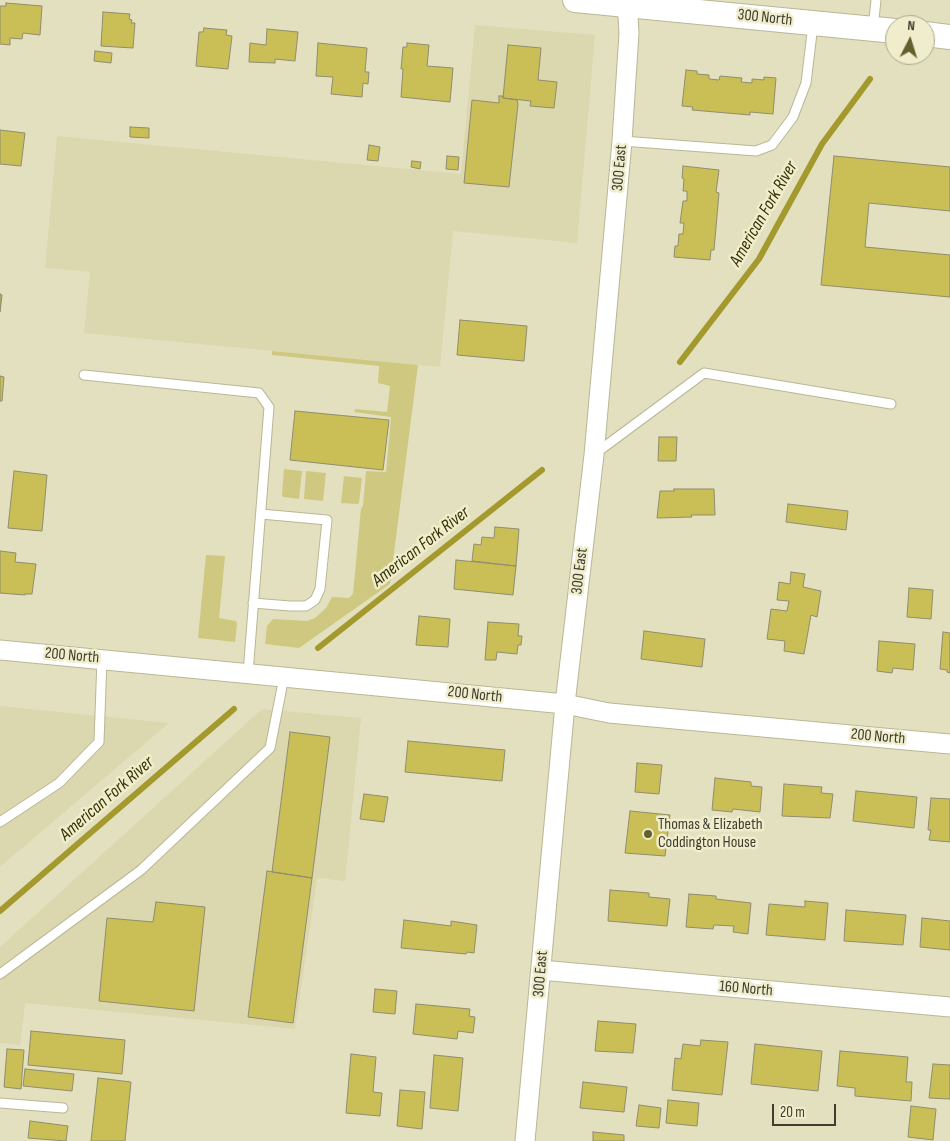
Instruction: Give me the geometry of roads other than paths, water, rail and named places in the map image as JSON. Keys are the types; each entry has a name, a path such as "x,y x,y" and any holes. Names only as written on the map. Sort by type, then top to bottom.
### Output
{"street":[{"name":"300 North","path":"575,0 627,3 884,30"},
{"name":"300 East","path":"525,1141 565,704 594,455 622,142 629,33 627,3"},
{"path":"935,35 950,36"},
{"name":"200 North","path":"0,650 565,704 609,713 950,744"},
{"name":"160 North","path":"541,970 950,1007"}],"lane":[{"path":"876,0 884,30"},
{"path":"622,142 756,151 772,145 793,117 806,84 813,23"},
{"path":"594,455 704,373 890,404"},
{"path":"84,375 259,393 269,407 248,673"},
{"path":"253,603 306,606 315,600 320,589 327,520 261,514"},
{"path":"0,822 59,783 99,742 102,659"},
{"path":"0,974 141,870 270,748 284,676"},
{"path":"0,1102 63,1108"}],"waterway":[{"name":"American Fork River","path":"680,362 759,259 822,144 870,79"},
{"name":"American Fork River","path":"318,648 542,470"},
{"name":"American Fork River","path":"0,911 234,709"}],"place":[{"name":"Thomas & Elizabeth Coddington House","path":"648,834"}]}
